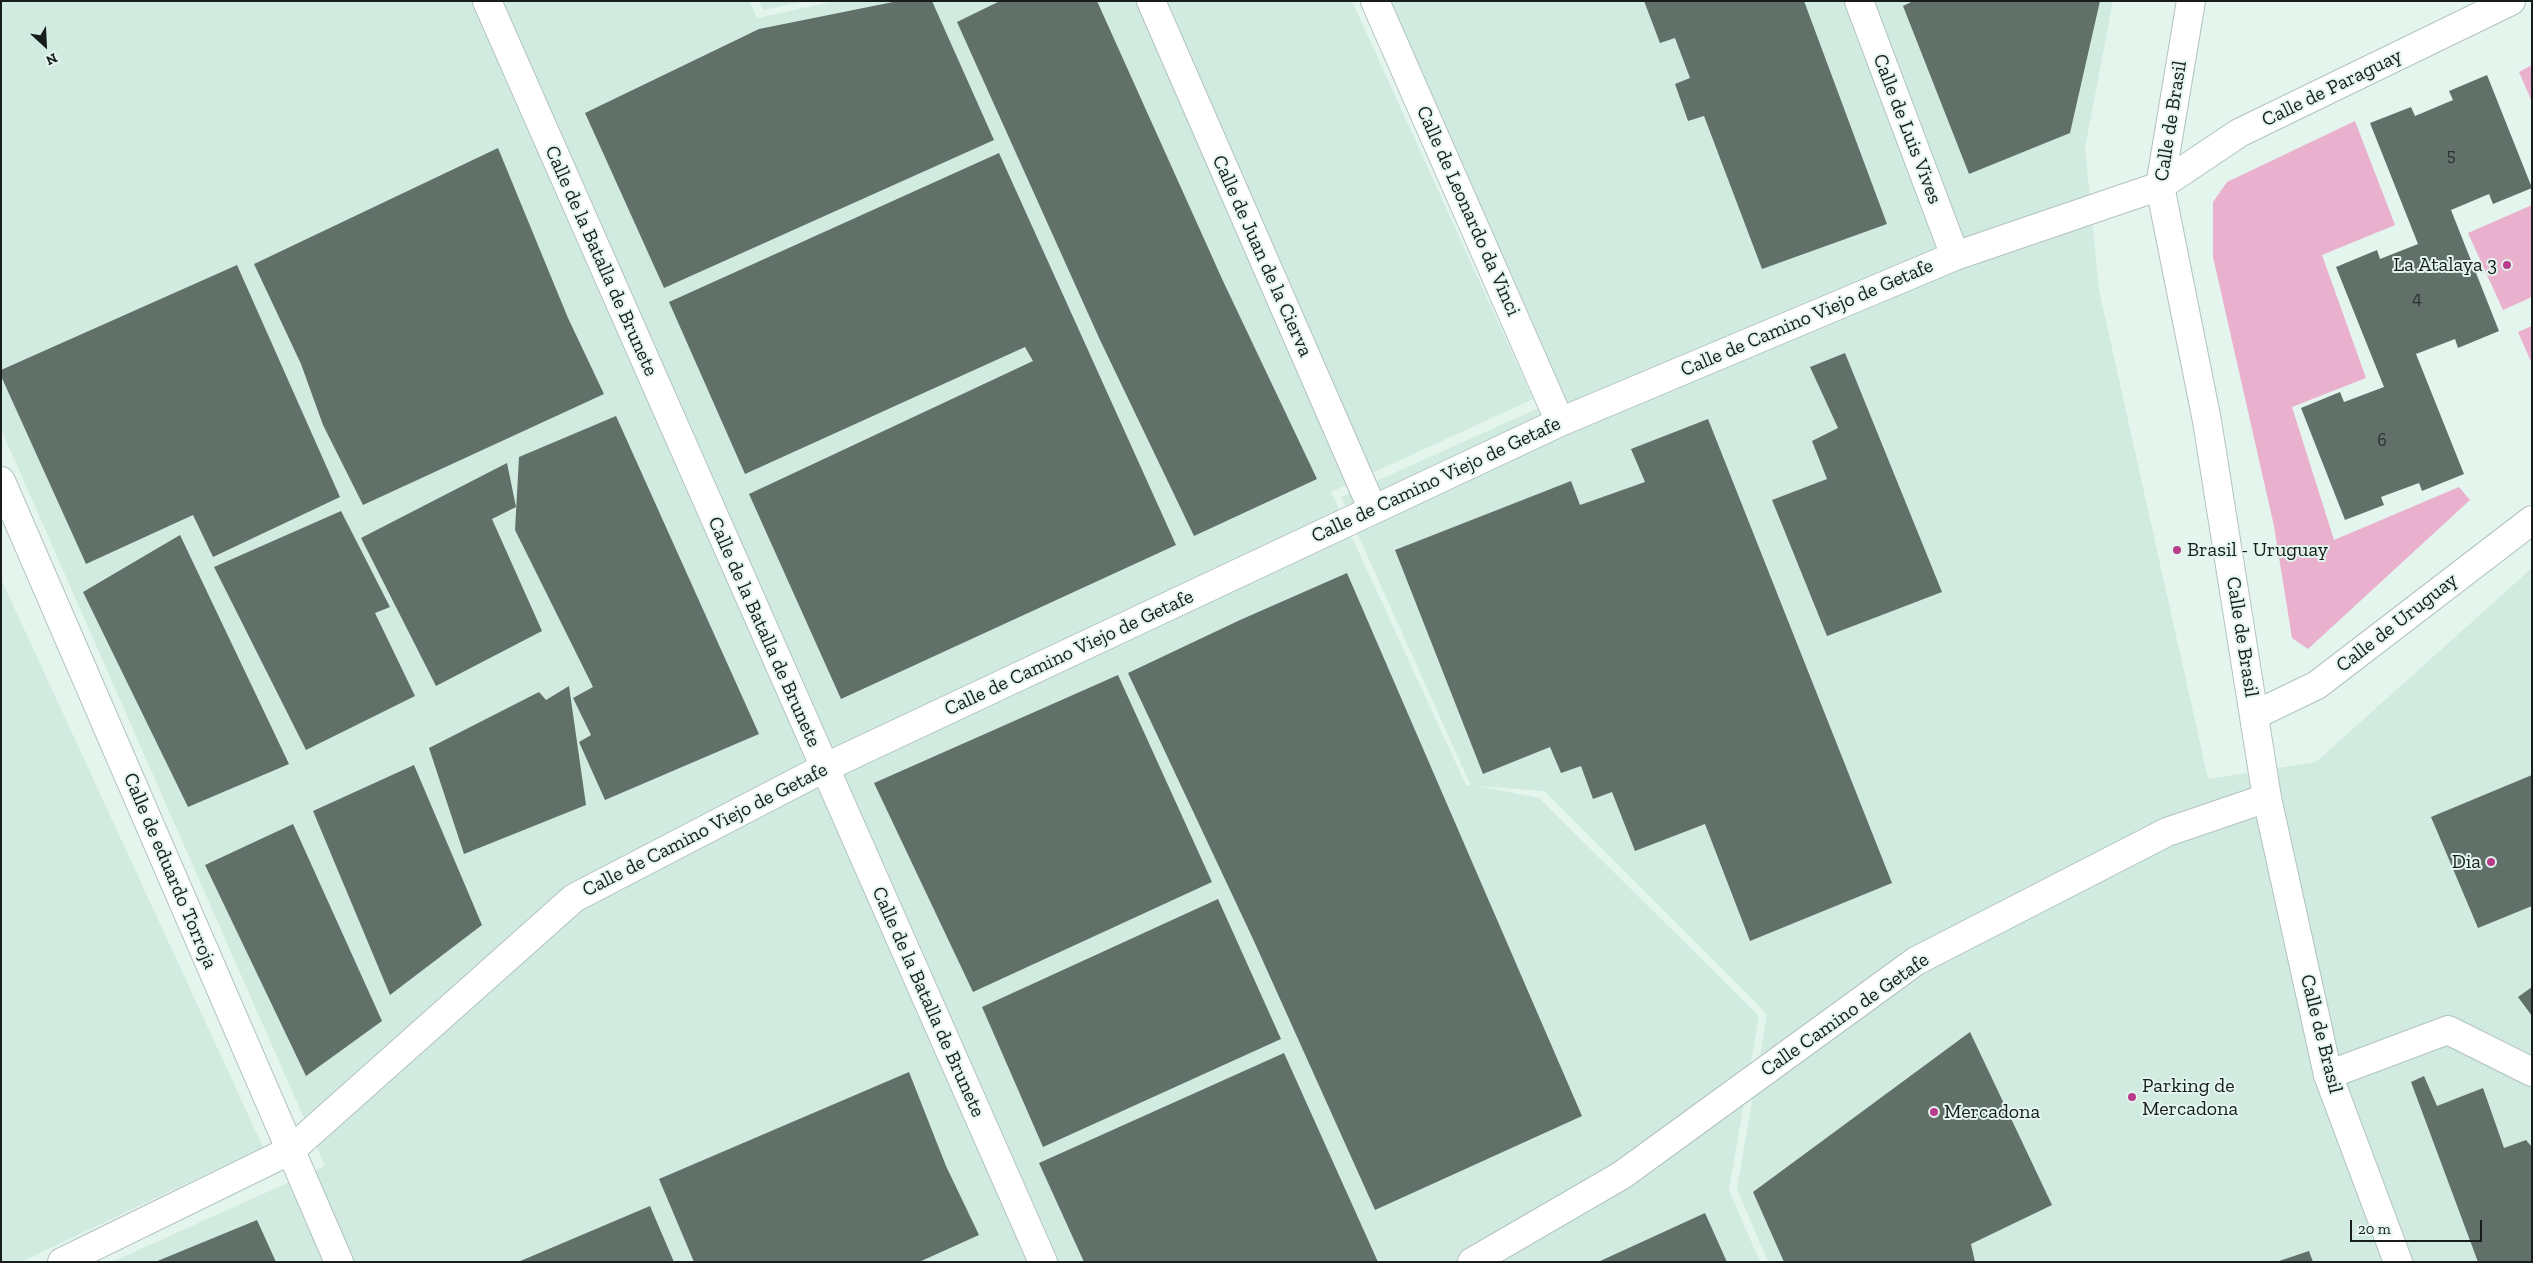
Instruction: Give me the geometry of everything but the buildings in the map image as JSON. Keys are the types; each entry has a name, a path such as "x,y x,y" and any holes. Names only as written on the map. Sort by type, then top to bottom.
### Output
{"street":[{"name":"Calle de la Batalla de Brunete","path":"487,1 1043,1262"},
{"name":"Calle de Juan de la Cierva","path":"1151,1 1373,510"},
{"name":"Calle de Leonardo da Vinci","path":"1375,1 1560,422"},
{"name":"Calle de Luis Vives","path":"1859,1 1955,256"},
{"name":"Calle de Brasil","path":"2191,1 2160,186 2206,421 2267,798 2328,1075 2398,1262"},
{"name":"Calle de Paraguay","path":"2160,186 2239,133 2511,1"},
{"name":"Calle de Camino Viejo de Getafe","path":"62,1262 291,1150 574,898 824,768 1560,422 1955,256 2160,186"},
{"name":"Calle de eduardo Torroja","path":"1,481 339,1262"},
{"name":"Calle de Uruguay","path":"2255,715 2317,685 2532,520"},
{"name":"Calle Camino de Getafe","path":"1472,1262 1622,1175 1916,961 2167,832 2267,798"},
{"path":"2328,1075 2448,1030 2532,1072"}],"shaded area":[{"path":"1,1 749,1 757,18 836,1 1352,1 1533,399 1331,492 1466,785 1471,786 1341,497 1543,406 1363,1 2113,1 2085,148 2099,290 2208,779 2316,762 2532,568 2532,1262 1768,1262 1737,1189 1767,1014 1544,791 1478,786 1539,798 1759,1016 1729,1190 1760,1262 112,1262 325,1166 1,429"},
{"path":"759,1 805,1 763,10"},
{"path":"2532,65 2532,102 2519,72"},
{"path":"2355,121 2395,225 2322,255 2366,378 2292,407 2334,540 2459,487 2470,500 2308,649 2292,638 2274,526 2213,257 2213,202 2227,182"},
{"name":"La Atalaya 3","path":"2532,205 2532,297 2503,310 2468,233"},
{"path":"2532,326 2532,364 2518,332"},
{"path":"1,579 263,1147 21,1262 1,1262"}],"place":[{"name":"La Atalaya 3","path":"2507,265"},
{"name":"Brasil - Uruguay","path":"2177,550"},
{"name":"Dia","path":"2491,862"},
{"name":"Parking de Mercadona","path":"2132,1097"},
{"name":"Mercadona","path":"1934,1112"}]}
